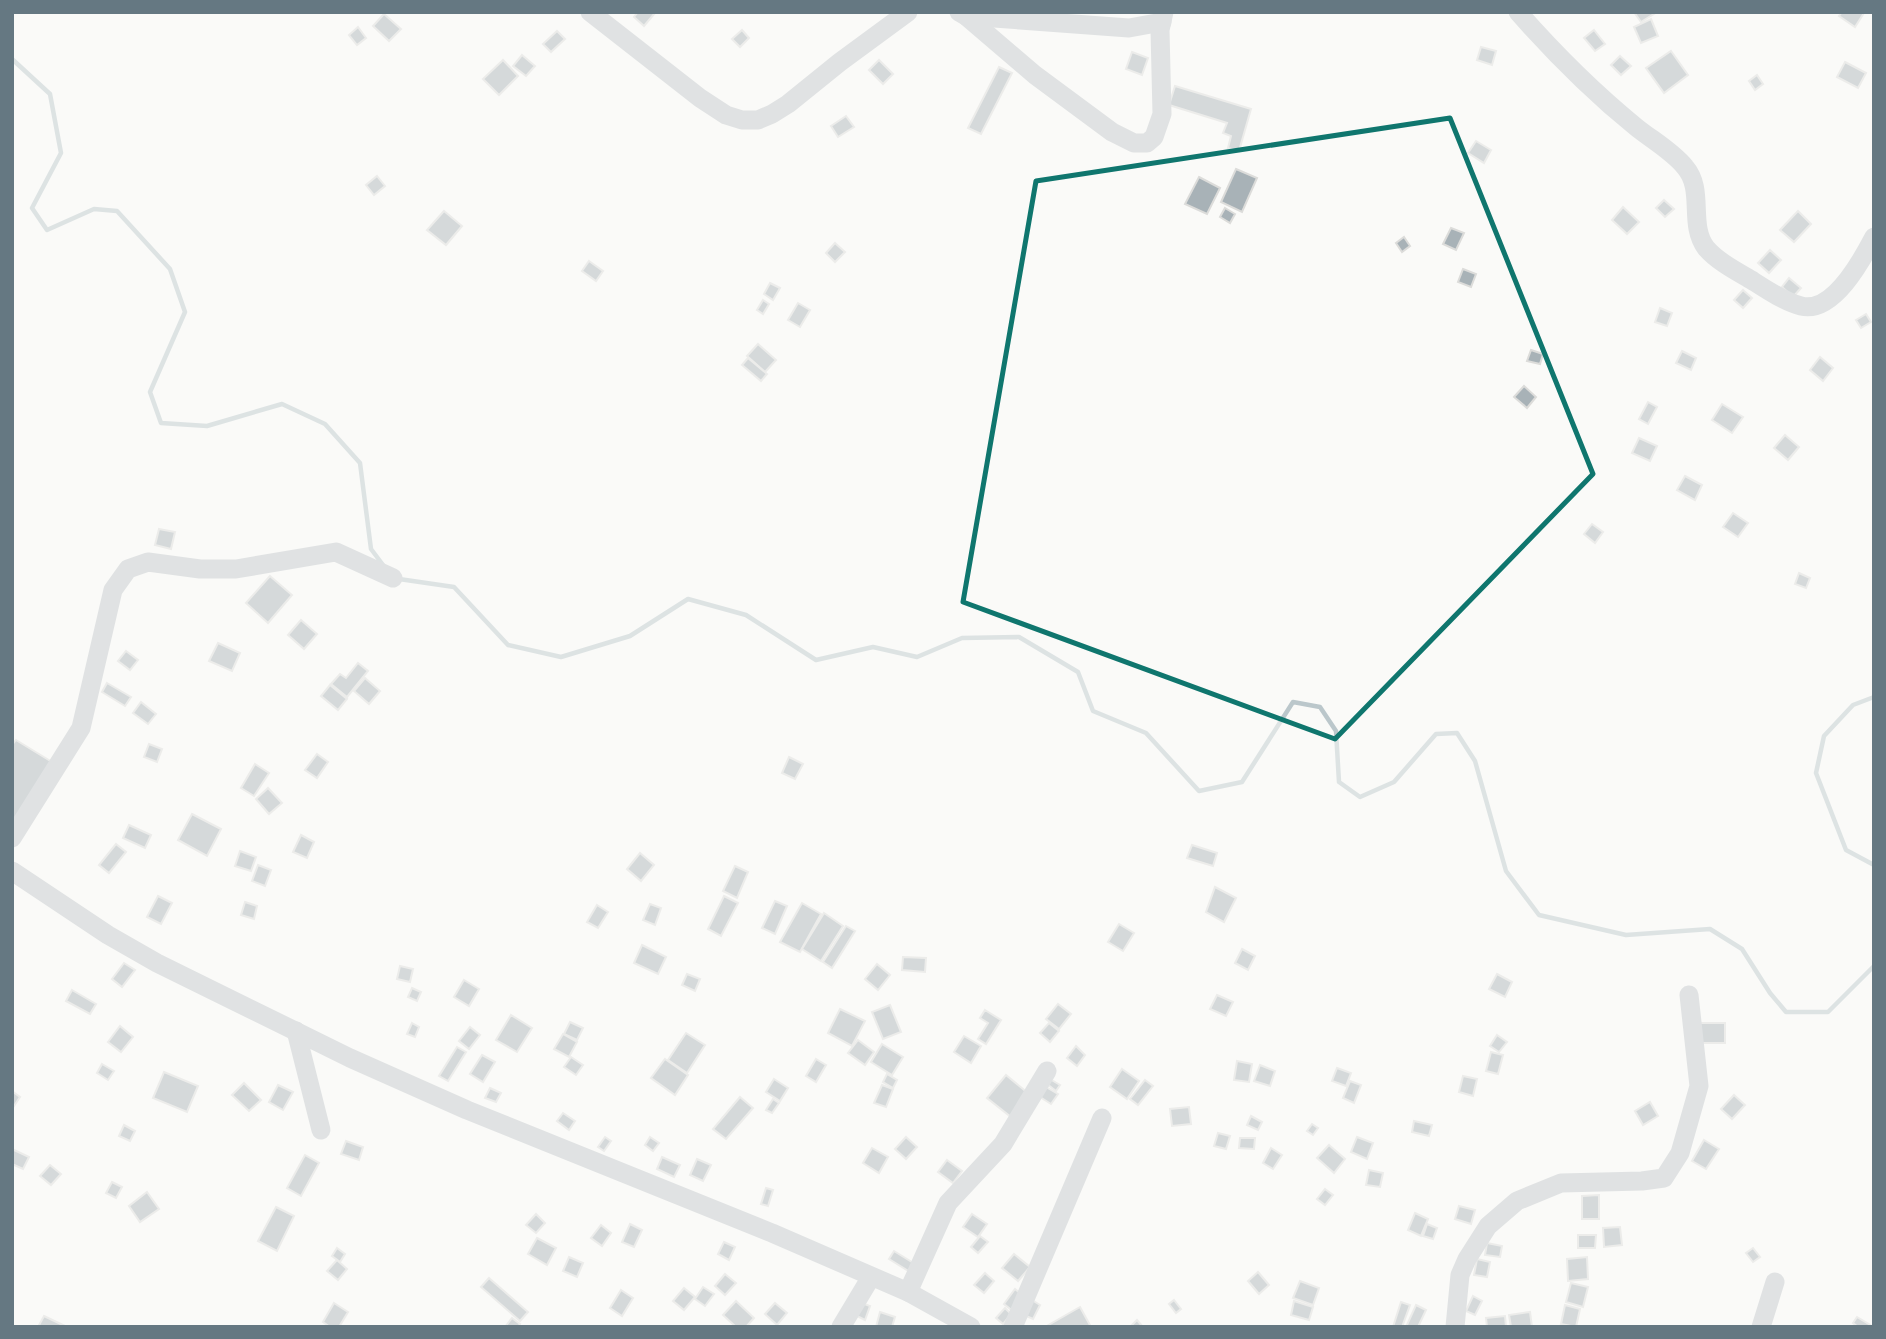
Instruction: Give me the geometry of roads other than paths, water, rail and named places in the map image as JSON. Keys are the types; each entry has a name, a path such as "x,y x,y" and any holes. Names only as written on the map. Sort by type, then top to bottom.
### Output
{"street":[{"path":"590,12 700,98 726,115 742,120 758,120 780,109 908,12"},
{"path":"1518,12 1560,60 1687,168 1696,186 1700,233 1705,247 1724,264 1802,306 1818,304 1833,295 1851,278 1874,237"},
{"path":"963,14 1129,28 1163,17"},
{"path":"963,14 1035,75 1112,132 1134,143 1147,143 1154,137 1162,114 1160,30 1163,17"},
{"path":"12,838 81,728 113,590 128,569 148,562 200,569 236,569 336,552 393,578"},
{"path":"12,871 108,935 157,963 296,1031 467,1111 772,1233 908,1292 971,1327"},
{"path":"1455,1327 1460,1275 1467,1259 1488,1226 1517,1201 1561,1183 1642,1181 1664,1178 1671,1170 1681,1153 1699,1086 1689,995"},
{"path":"296,1031 321,1130"},
{"path":"908,1292 948,1203 1003,1144 1047,1072"},
{"path":"1013,1327 1102,1118"},
{"path":"841,1327 872,1278"},
{"path":"1761,1327 1775,1282"}],"waterway":[{"path":"12,59 50,94 61,153 32,208 47,230 94,209 117,211 170,269 185,312 150,392 161,423 207,426 282,404 325,424 360,463 371,549 383,565"},
{"path":"399,579 454,587 508,645 561,657 630,636 688,599 746,615 816,660 873,647 917,657 962,638 1019,637 1078,672 1093,711 1146,733 1199,791 1242,782 1293,702 1320,707 1336,731 1339,782 1360,797 1394,782 1436,734 1457,733 1475,761 1506,871 1539,915 1626,935 1710,929 1742,949 1770,993 1786,1012 1828,1012 1874,966"},
{"path":"1874,697 1853,705 1824,736 1816,773 1846,850 1874,865"}]}
